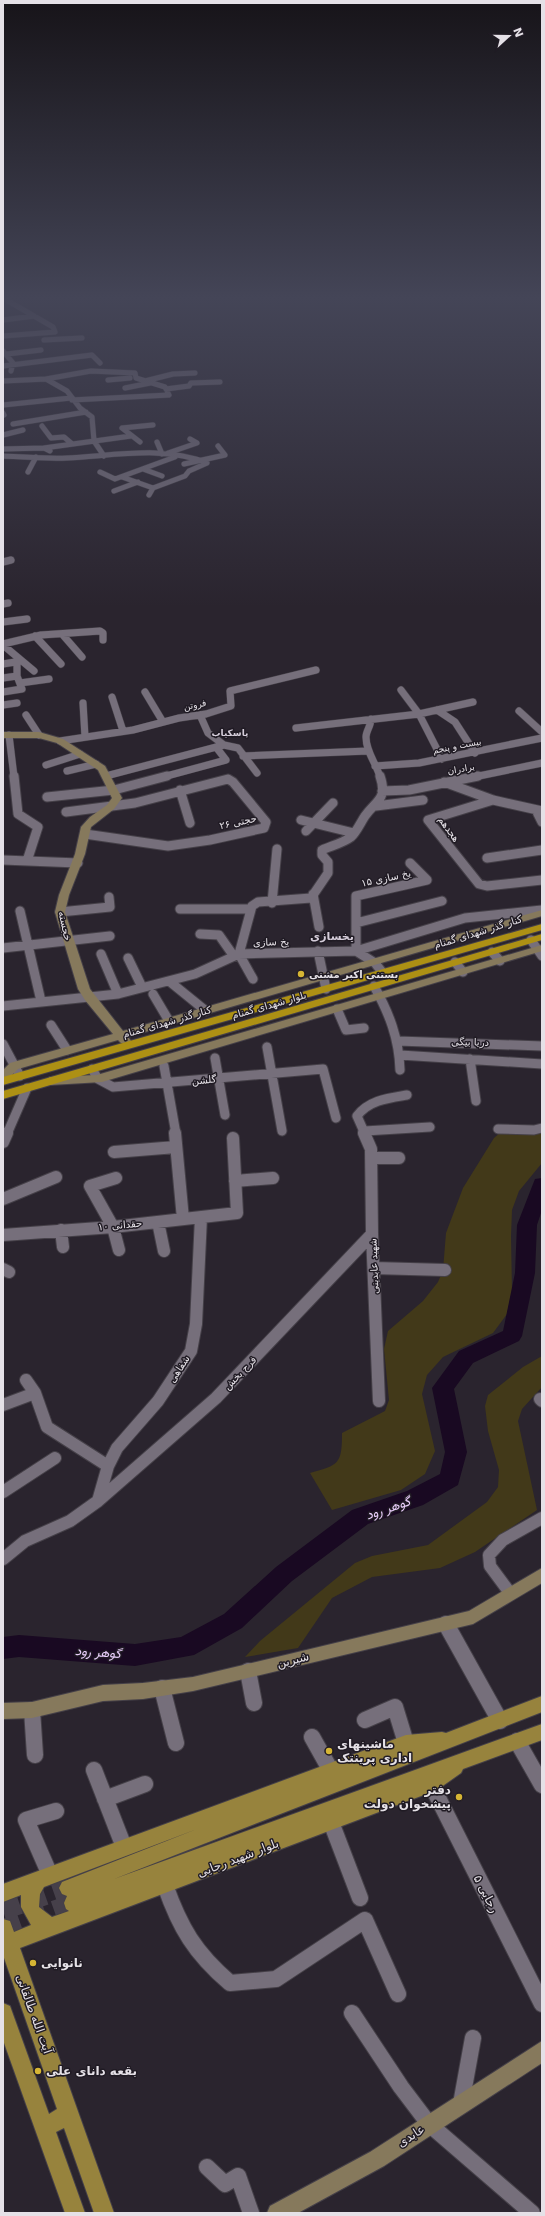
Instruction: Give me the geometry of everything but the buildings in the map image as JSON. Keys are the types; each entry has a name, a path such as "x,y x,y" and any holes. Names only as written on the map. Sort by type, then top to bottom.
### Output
{"highway":[{"name":"بلوار شهدای گمنام","path":"3,1081 217,1019 324,984 382,972 542,926"},
{"name":"بلوار شهدای گمنام","path":"3,1095 455,962 492,952 539,946"},
{"path":"217,1019 226,1030"}],"main road":[{"name":"بلوار شهید رجایی","path":"542,1704 70,1896 542,1732"},
{"name":"بلوار شهید رجایی","path":"3,1893 406,1743 457,1738"},
{"name":"بلوار شهید رجایی","path":"6,1936 51,1926 437,1782 462,1761"},
{"path":"44,1877 31,1891 31,1907 33,1915 40,1922 51,1926"},
{"name":"آیت الله طالقانی","path":"6,1936 104,2213"},
{"path":"3,2013 76,2213"},
{"path":"44,2128 69,2114"}],"street":[{"path":"3,405 66,400"},
{"path":"46,404 69,400"},
{"path":"72,400 92,416 94,441 109,458"},
{"path":"13,424 86,412"},
{"path":"143,454 140,444 122,428 153,425"},
{"path":"42,426 50,438 64,437 71,443"},
{"path":"3,435 20,432 23,430"},
{"path":"3,448 44,448 71,443 131,436"},
{"path":"162,454 197,443 190,439"},
{"path":"3,448 12,441"},
{"path":"158,442 162,454"},
{"path":"184,464 225,455 218,446"},
{"path":"44,448 65,458"},
{"path":"3,456 109,458 143,454 162,454 202,459 208,463 189,471 185,476 153,488 149,495"},
{"path":"100,472 116,479 177,456"},
{"path":"28,472 36,457"},
{"path":"90,457 94,464"},
{"path":"143,469 162,476"},
{"path":"122,477 153,488"},
{"path":"114,491 138,482"},
{"path":"3,562 11,560"},
{"path":"3,622 27,619"},
{"path":"34,671 19,661 3,644 35,636 101,632 102,640"},
{"path":"62,634 82,657"},
{"path":"35,636 61,664"},
{"path":"3,664 19,661"},
{"path":"19,661 19,683"},
{"name":"فروتن","path":"60,742 200,715 231,706 230,691 316,670"},
{"path":"3,678 19,683"},
{"path":"3,692 19,683 49,679"},
{"path":"401,690 419,714 442,759"},
{"path":"145,692 163,722"},
{"path":"112,697 123,731"},
{"path":"296,728 419,714 473,702"},
{"path":"3,705 17,703"},
{"path":"83,703 85,737"},
{"path":"438,710 449,714 464,733 475,753"},
{"path":"519,711 542,732"},
{"path":"26,715 39,735"},
{"path":"46,797 114,790 226,760 220,746 205,730 200,715"},
{"path":"371,719 371,725 366,736 368,751 379,772 382,791 376,806"},
{"path":"27,861 38,827 18,814 6,735 39,735 60,742 102,768 117,798 113,807"},
{"name":"بیست و پنجم","path":"375,766 419,764 542,738"},
{"path":"106,776 220,746 238,748 257,773"},
{"path":"244,756 368,751"},
{"path":"46,765 80,754"},
{"name":"برادران","path":"382,791 409,790 542,763"},
{"path":"67,771 96,764"},
{"name":"حجتی ۲۶","path":"66,812 135,803 180,790 228,779 233,782 266,822 264,828 178,845 159,846 99,834 85,834"},
{"path":"444,782 493,800 539,811 542,822"},
{"path":"180,790 190,823"},
{"path":"236,955 250,909 258,902 272,903 310,898 328,873 328,862 322,855 322,850 351,837 368,812 376,806 423,800"},
{"name":"هجدهم","path":"493,800 428,820 479,884 487,886 542,880"},
{"path":"306,831 333,803"},
{"name":"خجسته","path":"113,807 98,816 86,827 78,863 61,903 60,912 68,940 89,998 128,1045"},
{"path":"301,820 354,833"},
{"path":"272,903 277,849"},
{"path":"487,858 542,850"},
{"path":"3,860 78,863"},
{"name":"یخ سازی ۱۵","path":"356,951 356,896 427,880 410,863"},
{"path":"313,894 319,927"},
{"path":"60,912 110,907 109,897"},
{"path":"356,923 442,900"},
{"path":"180,909 250,909"},
{"path":"20,911 41,1001"},
{"name":"یخ سازی","path":"3,1006 118,994 210,969 236,955 318,951 356,951 465,918 542,912"},
{"name":"کنار گذر شهدای گمنام","path":"3,1077 14,1066 206,1011 324,984 374,963 542,912"},
{"path":"200,934 219,935 236,955 253,979"},
{"path":"3,948 110,936"},
{"path":"50,1081 98,1079 500,961 539,946"},
{"path":"318,951 324,984"},
{"path":"356,951 374,963 382,972"},
{"path":"492,952 500,961"},
{"path":"101,954 118,994"},
{"path":"128,958 142,987"},
{"path":"455,962 463,972"},
{"path":"169,981 174,987 206,1011"},
{"path":"374,986 392,1018 398,1041 400,1070"},
{"path":"153,994 169,1022"},
{"path":"336,1009 346,1030 364,1028"},
{"path":"51,1025 67,1050"},
{"name":"دریا بیگی","path":"398,1041 542,1046"},
{"path":"3,1044 20,1076"},
{"path":"267,1047 282,1130"},
{"path":"400,1055 542,1064"},
{"path":"215,1058 225,1115"},
{"path":"470,1059 476,1101"},
{"path":"164,1066 175,1128 183,1219"},
{"path":"92,1069 98,1079"},
{"name":"گلشن","path":"98,1079 113,1087 323,1070 336,1118"},
{"path":"3,1142 27,1088"},
{"name":"شهید عابدینی","path":"379,1401 372,1234 371,1149 357,1116 360,1112 376,1102 407,1095"},
{"path":"365,1132 430,1127"},
{"path":"498,1130 534,1130 542,1128"},
{"path":"233,1138 235,1181 273,1178"},
{"path":"114,1152 176,1147"},
{"path":"371,1158 399,1158"},
{"path":"3,1199 56,1177"},
{"path":"116,1178 90,1186 113,1227 120,1250"},
{"name":"حقدانی ۱۰","path":"3,1235 113,1227 237,1213 235,1181"},
{"name":"شفاهی","path":"98,1501 108,1466 117,1448 158,1401 191,1351 196,1324 201,1217"},
{"path":"158,1222 164,1251"},
{"path":"61,1230 63,1247"},
{"name":"فرح بخش","path":"3,1559 25,1541 70,1521 98,1501 216,1398 372,1234"},
{"path":"374,1268 445,1270"},
{"path":"26,1380 35,1393 47,1427 108,1466"},
{"path":"3,1405 35,1393"},
{"path":"3,1492 55,1458"},
{"path":"510,1593 490,1566 489,1555 503,1540 542,1518"},
{"name":"شیرین","path":"3,1711 32,1710 103,1693 193,1684 446,1624 473,1617 510,1593 542,1575"},
{"path":"446,1624 500,1721"},
{"path":"248,1671 254,1704"},
{"path":"162,1688 176,1743"},
{"path":"365,1720 395,1707 406,1743"},
{"path":"32,1710 35,1755"},
{"path":"312,1737 331,1771"},
{"path":"517,1741 542,1785"},
{"path":"94,1770 124,1847"},
{"path":"105,1799 145,1784"},
{"name":"رجایی ۵","path":"431,1784 542,2004"},
{"path":"44,1877 26,1820 56,1811"},
{"path":"331,1822 360,1898"},
{"path":"164,1885 176,1918 191,1946 230,1983 276,1979 365,1920 398,1994"},
{"path":"352,2013 401,2087 429,2124 532,2213"},
{"path":"461,2104 473,2038"},
{"name":"عابدی","path":"288,2210 377,2159 542,2051"},
{"path":"207,2167 225,2184 238,2176 251,2213"}],"shaded area":[{"path":"542,1131 542,1163 519,1191 512,1210 512,1291 507,1314 493,1333 443,1357 427,1375 422,1394 435,1451 425,1474 401,1490 332,1510 310,1473 327,1468 337,1462 340,1457 342,1433 385,1411 389,1400 384,1349 388,1331 423,1301 438,1282 443,1270 446,1233 463,1188 494,1138 501,1132"},
{"path":"542,1356 542,1387 522,1409 518,1421 537,1510 475,1552 440,1568 372,1577 332,1598 298,1648 245,1657 260,1641 355,1563 372,1556 428,1545 487,1502 498,1487 499,1470 488,1431 485,1406 488,1395 523,1367"}],"waterway":[{"name":"گوهر رود","path":"3,1648 19,1646 135,1655 185,1647 233,1621 284,1574 360,1517 415,1498 450,1479 456,1452 447,1415 443,1388 466,1357 512,1336 525,1273 527,1225 542,1184"}],"tunnel":[{"path":"3,1911 68,1888"},
{"path":"3,1928 73,1903"}],"place":[{"name":"بستنی اکبر مشتی","path":"301,974"},
{"name":"ماشینهای اداری پرینتک","path":"329,1751"},
{"name":"دفتر پیشخوان دولت","path":"459,1797"},
{"name":"نانوایی","path":"33,1963"},
{"name":"بقعه دانای علی","path":"38,2071"}],"district":[{"name":"پاسکیاب","path":"230,733"},
{"name":"یخسازی","path":"332,936"}]}
